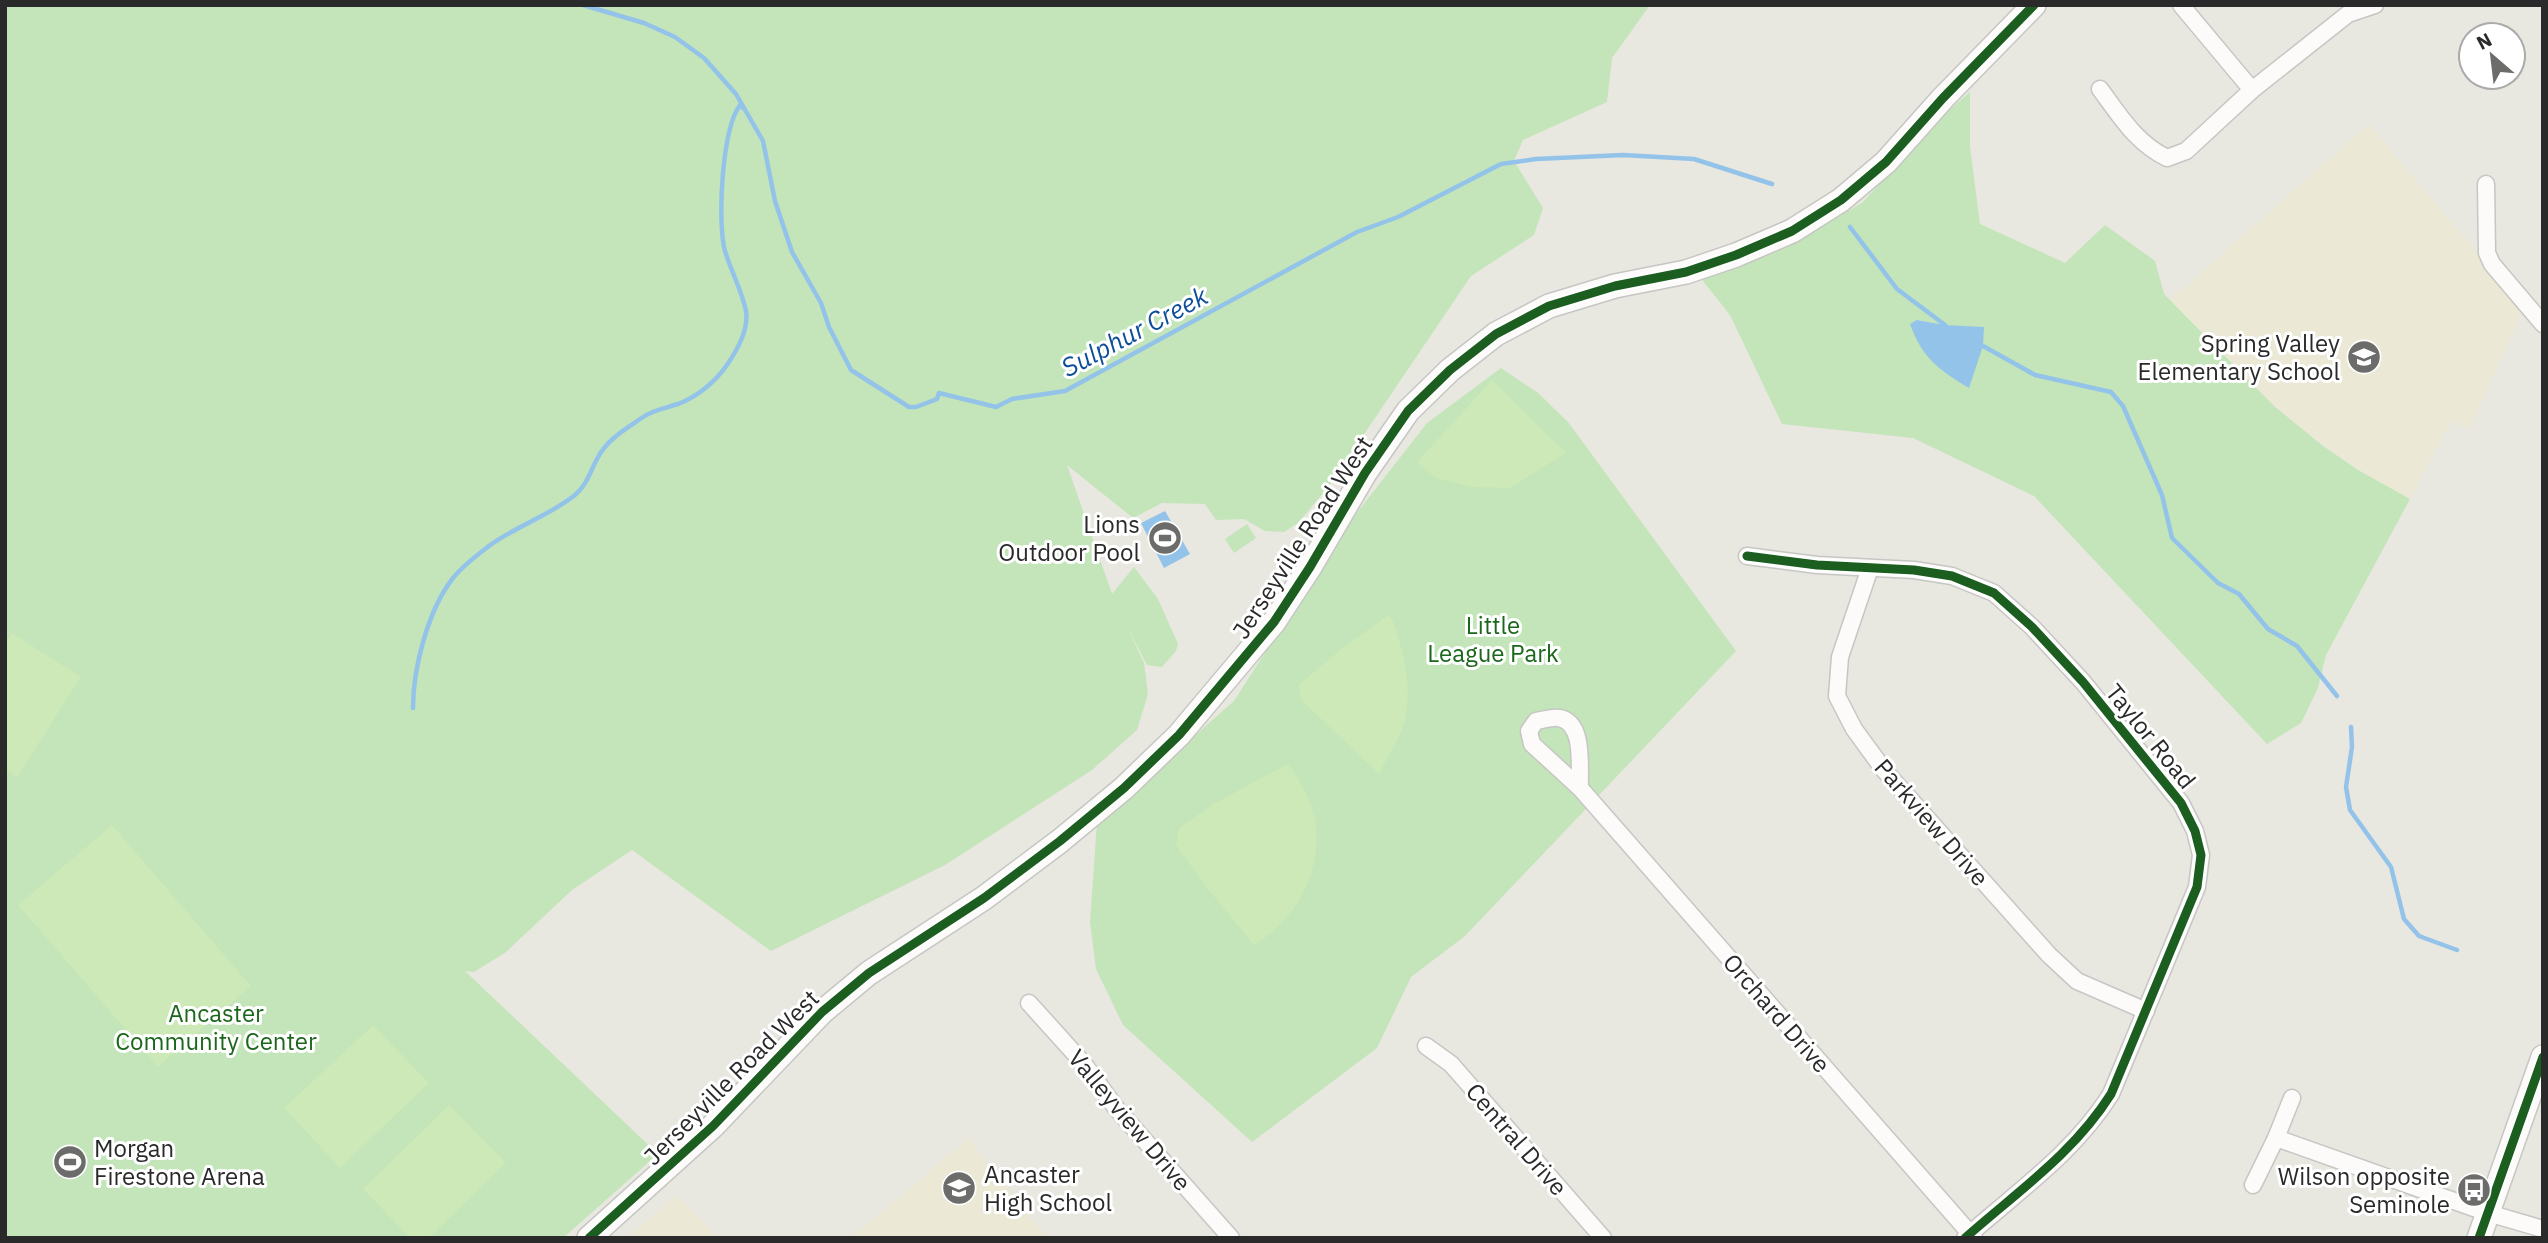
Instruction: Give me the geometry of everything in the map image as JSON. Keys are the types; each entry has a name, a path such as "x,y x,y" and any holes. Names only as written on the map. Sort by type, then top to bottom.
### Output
{"main road":[{"name":"Jerseyville Road West","path":"589,1238 713,1126 822,1012 869,973 984,898 1060,841 1124,788 1179,735 1273,622 1310,567 1365,473 1408,411 1450,370 1496,334 1549,306 1615,286 1686,272 1736,255 1792,231 1841,200 1886,162 1943,98 2034,5"},
{"path":"2479,1238 2543,1057"}],"street":[{"path":"2181,5 2252,90"},
{"path":"2100,89 2137,139 2150,150 2167,158 2186,151 2252,90 2348,14 2375,5"},
{"path":"2486,184 2487,253 2493,264 2543,324"},
{"name":"Taylor Road","path":"1747,556 1817,565 1914,570 1952,576 1994,593 2032,627 2083,682 2181,803 2195,831 2201,855 2197,887 2111,1094 2092,1123 2059,1158 1970,1236"},
{"name":"Parkview Drive","path":"1870,568 1840,657 1838,696 1854,729 1884,770 2049,955 2077,981 2146,1012"},
{"name":"Orchard Drive","path":"1580,788 1970,1236"},
{"name":"Valleyview Drive","path":"1029,1003 1077,1056 1116,1108 1231,1238"},
{"name":"Central Drive","path":"1426,1046 1451,1064 1603,1238"},
{"path":"2253,1185 2292,1098"},
{"path":"2276,1138 2533,1231"}],"shaded area":[{"name":"Spring Valley Elementary School","path":"2369,124 2524,309 2469,430 2451,421 2410,499 2358,470 2298,426 2274,406 2170,300"},
{"name":"Ancaster High School","path":"968,1138 1047,1238 851,1238"},
{"path":"676,1195 719,1238 628,1238"}],"green space":[{"name":"Ancaster Community Center","path":"5,5 1650,5 1612,58 1607,102 1523,140 1514,161 1543,208 1534,235 1471,276 1329,486 1299,522 1284,532 1265,531 1244,519 1216,520 1205,504 1162,503 1133,518 1067,465 1112,594 1134,567 1158,599 1178,644 1176,651 1162,667 1147,665 1127,626 1144,663 1148,694 1137,730 1092,770 945,865 771,951 632,850 572,890 506,952 474,972 465,971 658,1154 563,1238 5,1238"},
{"path":"1970,92 1970,147 1980,224 2065,263 2105,225 2155,261 2164,294 2274,406 2323,446 2358,470 2410,499 2326,655 2318,688 2301,723 2267,744 2034,496 1913,438 1782,424 1730,315 1703,281 1708,272 1788,245 1862,203 1940,118","holes":["1917,320 1945,325 1943,372"]},
{"name":"Little League Park","path":"1501,368 1538,393 1568,422 1736,651 1465,936 1411,977 1377,1048 1252,1142 1123,1025 1096,969 1090,922 1097,822 1234,701 1345,528 1427,423"},
{"path":"1492,380 1566,453 1510,488 1472,487 1436,478 1417,462"},
{"path":"1247,524 1256,538 1234,553 1225,539"},
{"path":"1390,614 1405,666 1408,693 1405,720 1400,734 1379,774 1300,699 1299,685 1341,649"},
{"path":"12,633 81,677 17,777 5,769 5,643"},
{"path":"1288,764 1311,805 1316,851 1312,870 1296,905 1284,921 1254,945 1176,845 1179,828 1215,803"},
{"path":"112,825 251,986 158,1067 18,905"},
{"path":"373,1025 429,1083 340,1168 284,1108"},
{"path":"449,1105 506,1163 429,1238 410,1238 363,1189"}],"water":[{"path":"1917,320 1984,327 1983,346 1969,388 1940,369 1926,354 1910,324"},
{"name":"Lions Outdoor Pool","path":"1165,511 1190,554 1164,568 1141,523"}],"waterway":[{"name":"Sulphur Creek","path":"583,5 644,23 675,37 704,58 736,94 763,141 775,201 792,252 821,303 829,327 851,370 909,407 937,399 939,393 996,407 1012,399 1065,391 1357,232 1398,217 1501,164 1536,159 1623,155 1694,159 1772,184"},
{"path":"413,708 419,658 429,623 444,591 457,574 499,539 575,495 611,440 647,415 699,393 717,377 735,353 744,332 746,311 725,251 721,198 729,134 740,105 743,108"},
{"name":"Sulphur Creek","path":"1850,227 1897,289 1945,325"},
{"path":"1983,346 2035,375 2111,392 2123,406 2162,495 2172,538 2218,583 2239,594 2268,629 2297,646 2337,696"},
{"path":"2351,727 2352,747 2346,787 2350,810 2391,867 2404,919 2419,936 2457,950"}],"cycle path":[{"path":"589,1238 713,1126 822,1012 869,973 984,898 1060,841 1124,788 1179,735 1274,622 1365,473 1408,411 1450,370 1496,334 1549,306 1615,286 1686,272 1736,255 1792,231 1841,200 1886,162 1943,98 2034,5"},
{"path":"1747,556 1817,565 1914,570 1952,576 1994,593 2032,627 2083,682 2181,803 2195,831 2201,855 2197,887 2111,1094 2062,1154 1965,1238"},
{"path":"2479,1238 2543,1057"}],"place":[{"name":"Spring Valley Elementary School","path":"2364,357"},
{"name":"Lions Outdoor Pool","path":"1165,538"},
{"name":"Morgan Firestone Arena","path":"70,1162"},
{"name":"Ancaster High School","path":"959,1188"},
{"name":"Wilson opposite Seminole","path":"2474,1190"}]}
